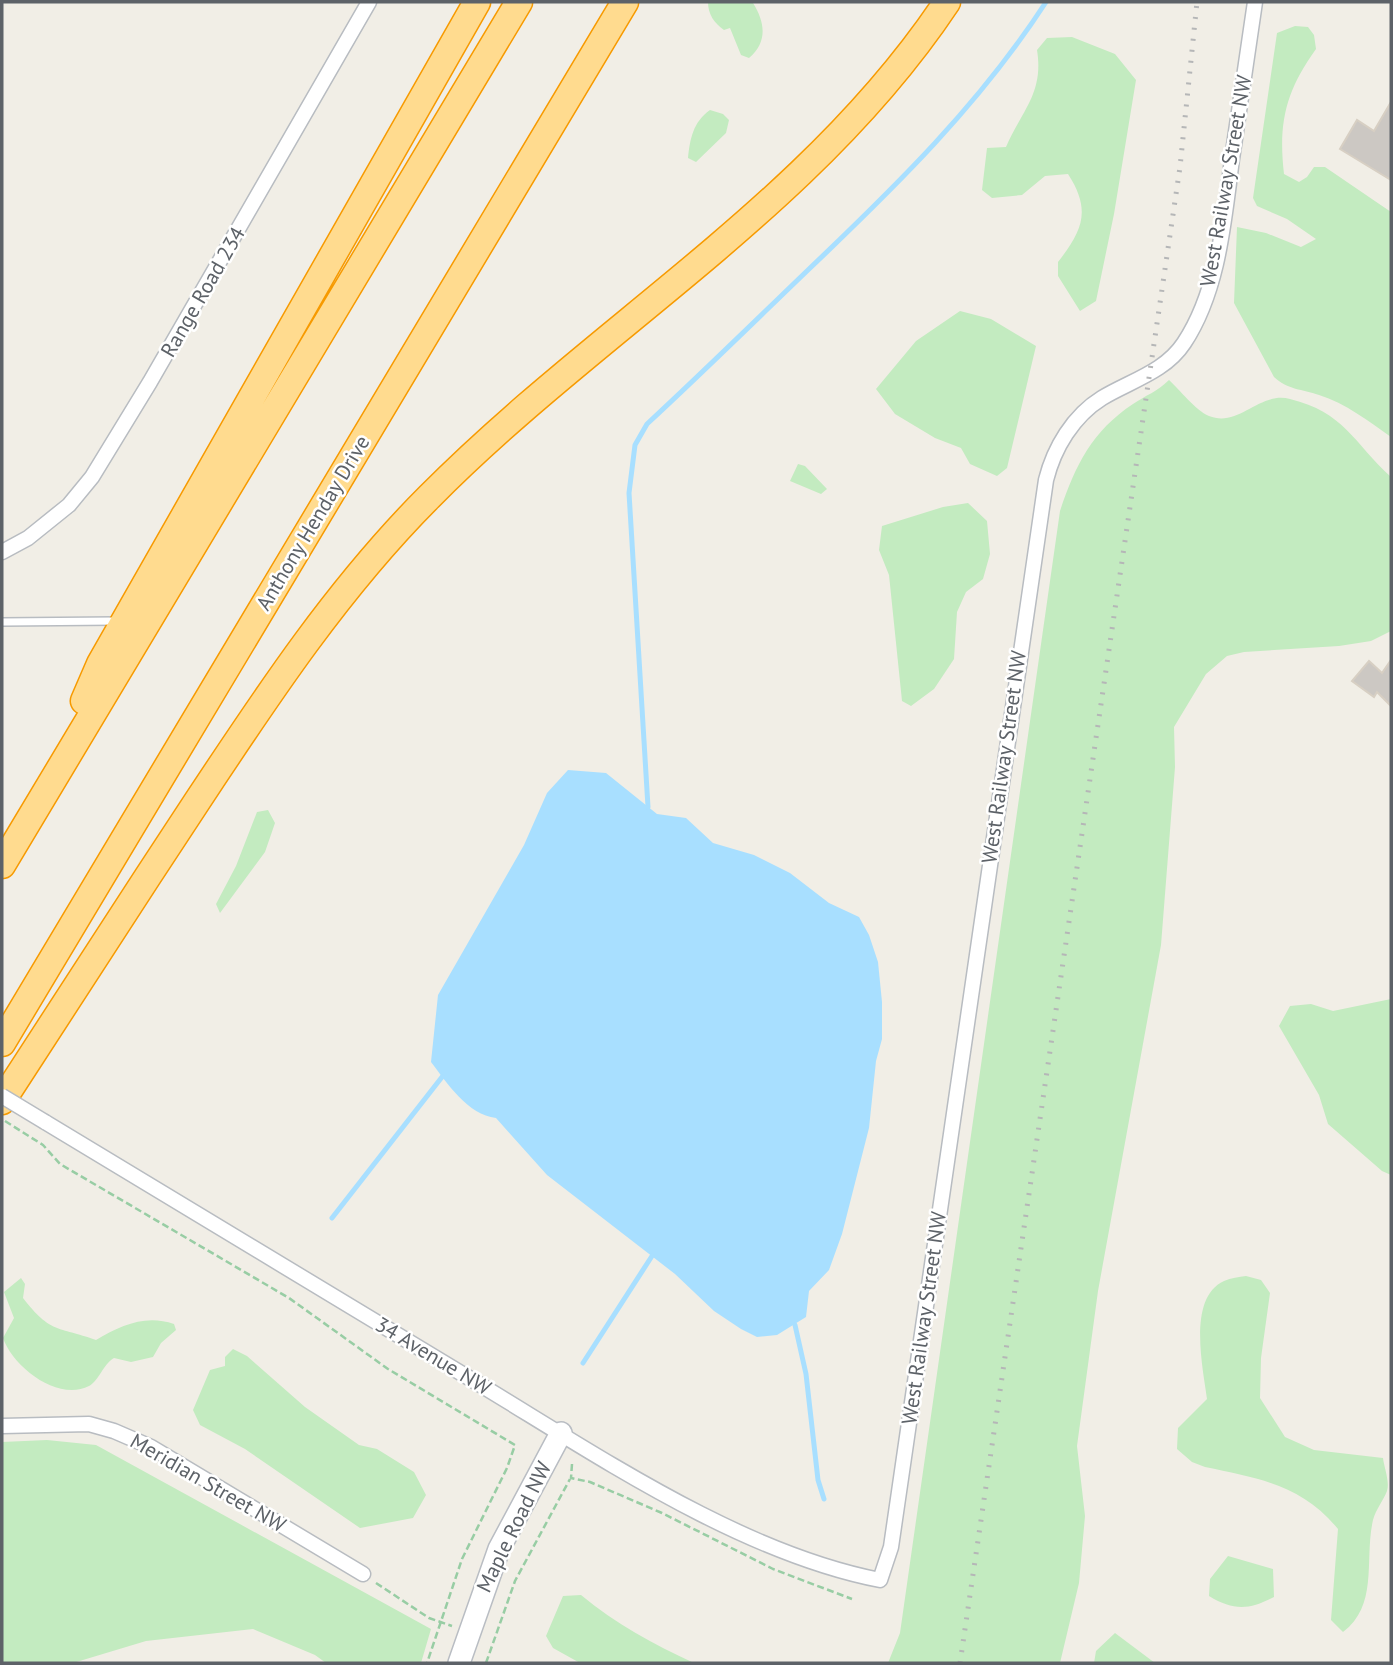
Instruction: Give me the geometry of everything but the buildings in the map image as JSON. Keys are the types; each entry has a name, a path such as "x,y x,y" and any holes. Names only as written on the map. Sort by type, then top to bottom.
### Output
{"highway":[{"path":"42,799 100,664 477,2"},
{"path":"2,866 519,2"},
{"name":"Anthony Henday Drive","path":"2,1043 625,2"},
{"path":"2,1099 240,737 324,616 428,498 528,403 754,219 802,174 892,76 947,2"}],"street":[{"name":"Range Road 234","path":"2,552 28,538 69,505 92,477 150,382 369,2"},
{"name":"West Railway Street NW","path":"880,1580 893,1533 1046,480 1058,446 1080,416 1100,399 1149,374 1167,359 1182,346 1201,312 1213,276 1225,211 1255,2"},
{"name":"34 Avenue NW","path":"2,1099 45,1122 561,1433 752,1538 834,1569 880,1580"},
{"name":"Meridian Street NW","path":"2,1426 89,1424 114,1431 150,1447 363,1574"},
{"name":"Maple Road NW","path":"459,1663 499,1549 561,1433"}],"lane":[{"path":"2,622 96,618 124,621"}],"path":[{"path":"2,1120 38,1141 60,1164 289,1298 388,1369 515,1445 507,1468 462,1559 427,1663"},
{"path":"486,1663 515,1581 571,1478 572,1464"},
{"path":"571,1478 590,1482 663,1513 773,1569 852,1599"},
{"path":"363,1574 439,1621 468,1632"}],"green space":[{"path":"708,2 753,3 763,32 759,45 749,58 741,55 730,28 724,30 715,21 710,14"},
{"path":"1295,26 1308,27 1314,35 1316,49 1297,79 1286,108 1282,138 1284,174 1299,182 1307,177 1314,167 1325,167 1391,212 1391,437 1338,403 1290,387 1274,377 1234,303 1237,227 1266,233 1301,247 1316,239 1287,219 1257,206 1253,198 1277,33"},
{"path":"1072,37 1115,54 1136,80 1114,214 1096,301 1080,311 1058,276 1058,262 1078,230 1082,210 1080,199 1068,174 1045,176 1022,195 992,198 982,190 987,148 1006,147 1030,101 1037,78 1037,50 1047,38"},
{"path":"710,110 723,114 729,120 726,133 696,162 688,158 691,138 696,125"},
{"path":"960,311 991,319 1036,346 1007,468 997,476 970,464 961,448 935,438 895,414 876,389 916,341"},
{"path":"1169,380 1198,409 1209,416 1220,418 1240,414 1268,400 1279,398 1308,405 1336,420 1391,477 1391,631 1371,641 1339,646 1244,652 1227,656 1206,674 1174,727 1175,767 1161,945 1098,1291 1077,1446 1085,1516 1079,1583 1060,1663 888,1663 900,1633 1060,511 1079,464 1096,438 1119,415"},
{"path":"798,464 805,466 827,489 821,494 790,481"},
{"path":"968,503 987,521 990,554 983,579 966,592 957,612 954,659 934,689 911,706 902,701 889,575 879,550 882,526 943,507"},
{"path":"268,810 275,823 265,852 220,913 216,904 236,866 257,812"},
{"path":"1391,999 1391,1175 1382,1171 1328,1124 1319,1095 1279,1026 1290,1006 1311,1004 1333,1011"},
{"path":"1246,1276 1261,1280 1270,1293 1261,1358 1260,1398 1285,1437 1314,1450 1383,1458 1388,1487 1373,1520 1366,1595 1362,1609 1343,1632 1331,1620 1338,1529 1324,1514 1294,1493 1261,1480 1205,1467 1192,1462 1177,1449 1178,1428 1207,1399 1200,1335 1205,1302 1212,1290 1224,1281"},
{"path":"21,1278 25,1284 23,1298 41,1318 63,1330 96,1340 124,1326 154,1320 174,1324 176,1330 161,1343 153,1357 131,1362 114,1358 89,1386 77,1390 51,1385 26,1370 8,1349 3,1338 14,1318 4,1292"},
{"path":"233,1349 247,1356 305,1407 359,1445 377,1449 414,1472 426,1495 413,1518 360,1528 245,1449 200,1425 193,1410 210,1370 225,1366 225,1357"},
{"path":"47,1440 96,1445 431,1629 421,1663 326,1663 315,1655 253,1629 146,1641 73,1663 2,1663 2,1442"},
{"path":"1228,1556 1273,1569 1274,1597 1242,1607 1226,1604 1209,1596 1210,1579"},
{"path":"581,1595 635,1633 694,1663 580,1663 553,1648 546,1636 563,1596"},
{"path":"1115,1633 1155,1663 1094,1663 1096,1651"}],"water":[{"path":"568,770 606,773 657,814 686,818 713,843 754,855 790,873 829,903 859,917 869,935 878,962 882,1039 876,1061 869,1128 842,1234 829,1270 809,1291 806,1317 777,1335 757,1337 714,1311 675,1274 547,1175 496,1118 476,1111 459,1097 431,1062 438,995 524,845 547,793"}],"waterway":[{"path":"648,807 629,493 635,445 647,424 840,239 935,143 993,75 1046,2"},
{"path":"332,1218 442,1077"},
{"path":"583,1363 652,1256"},
{"path":"795,1325 806,1374 818,1480 824,1499"}],"railway":[{"path":"960,1663 1180,167 1197,2"}]}
